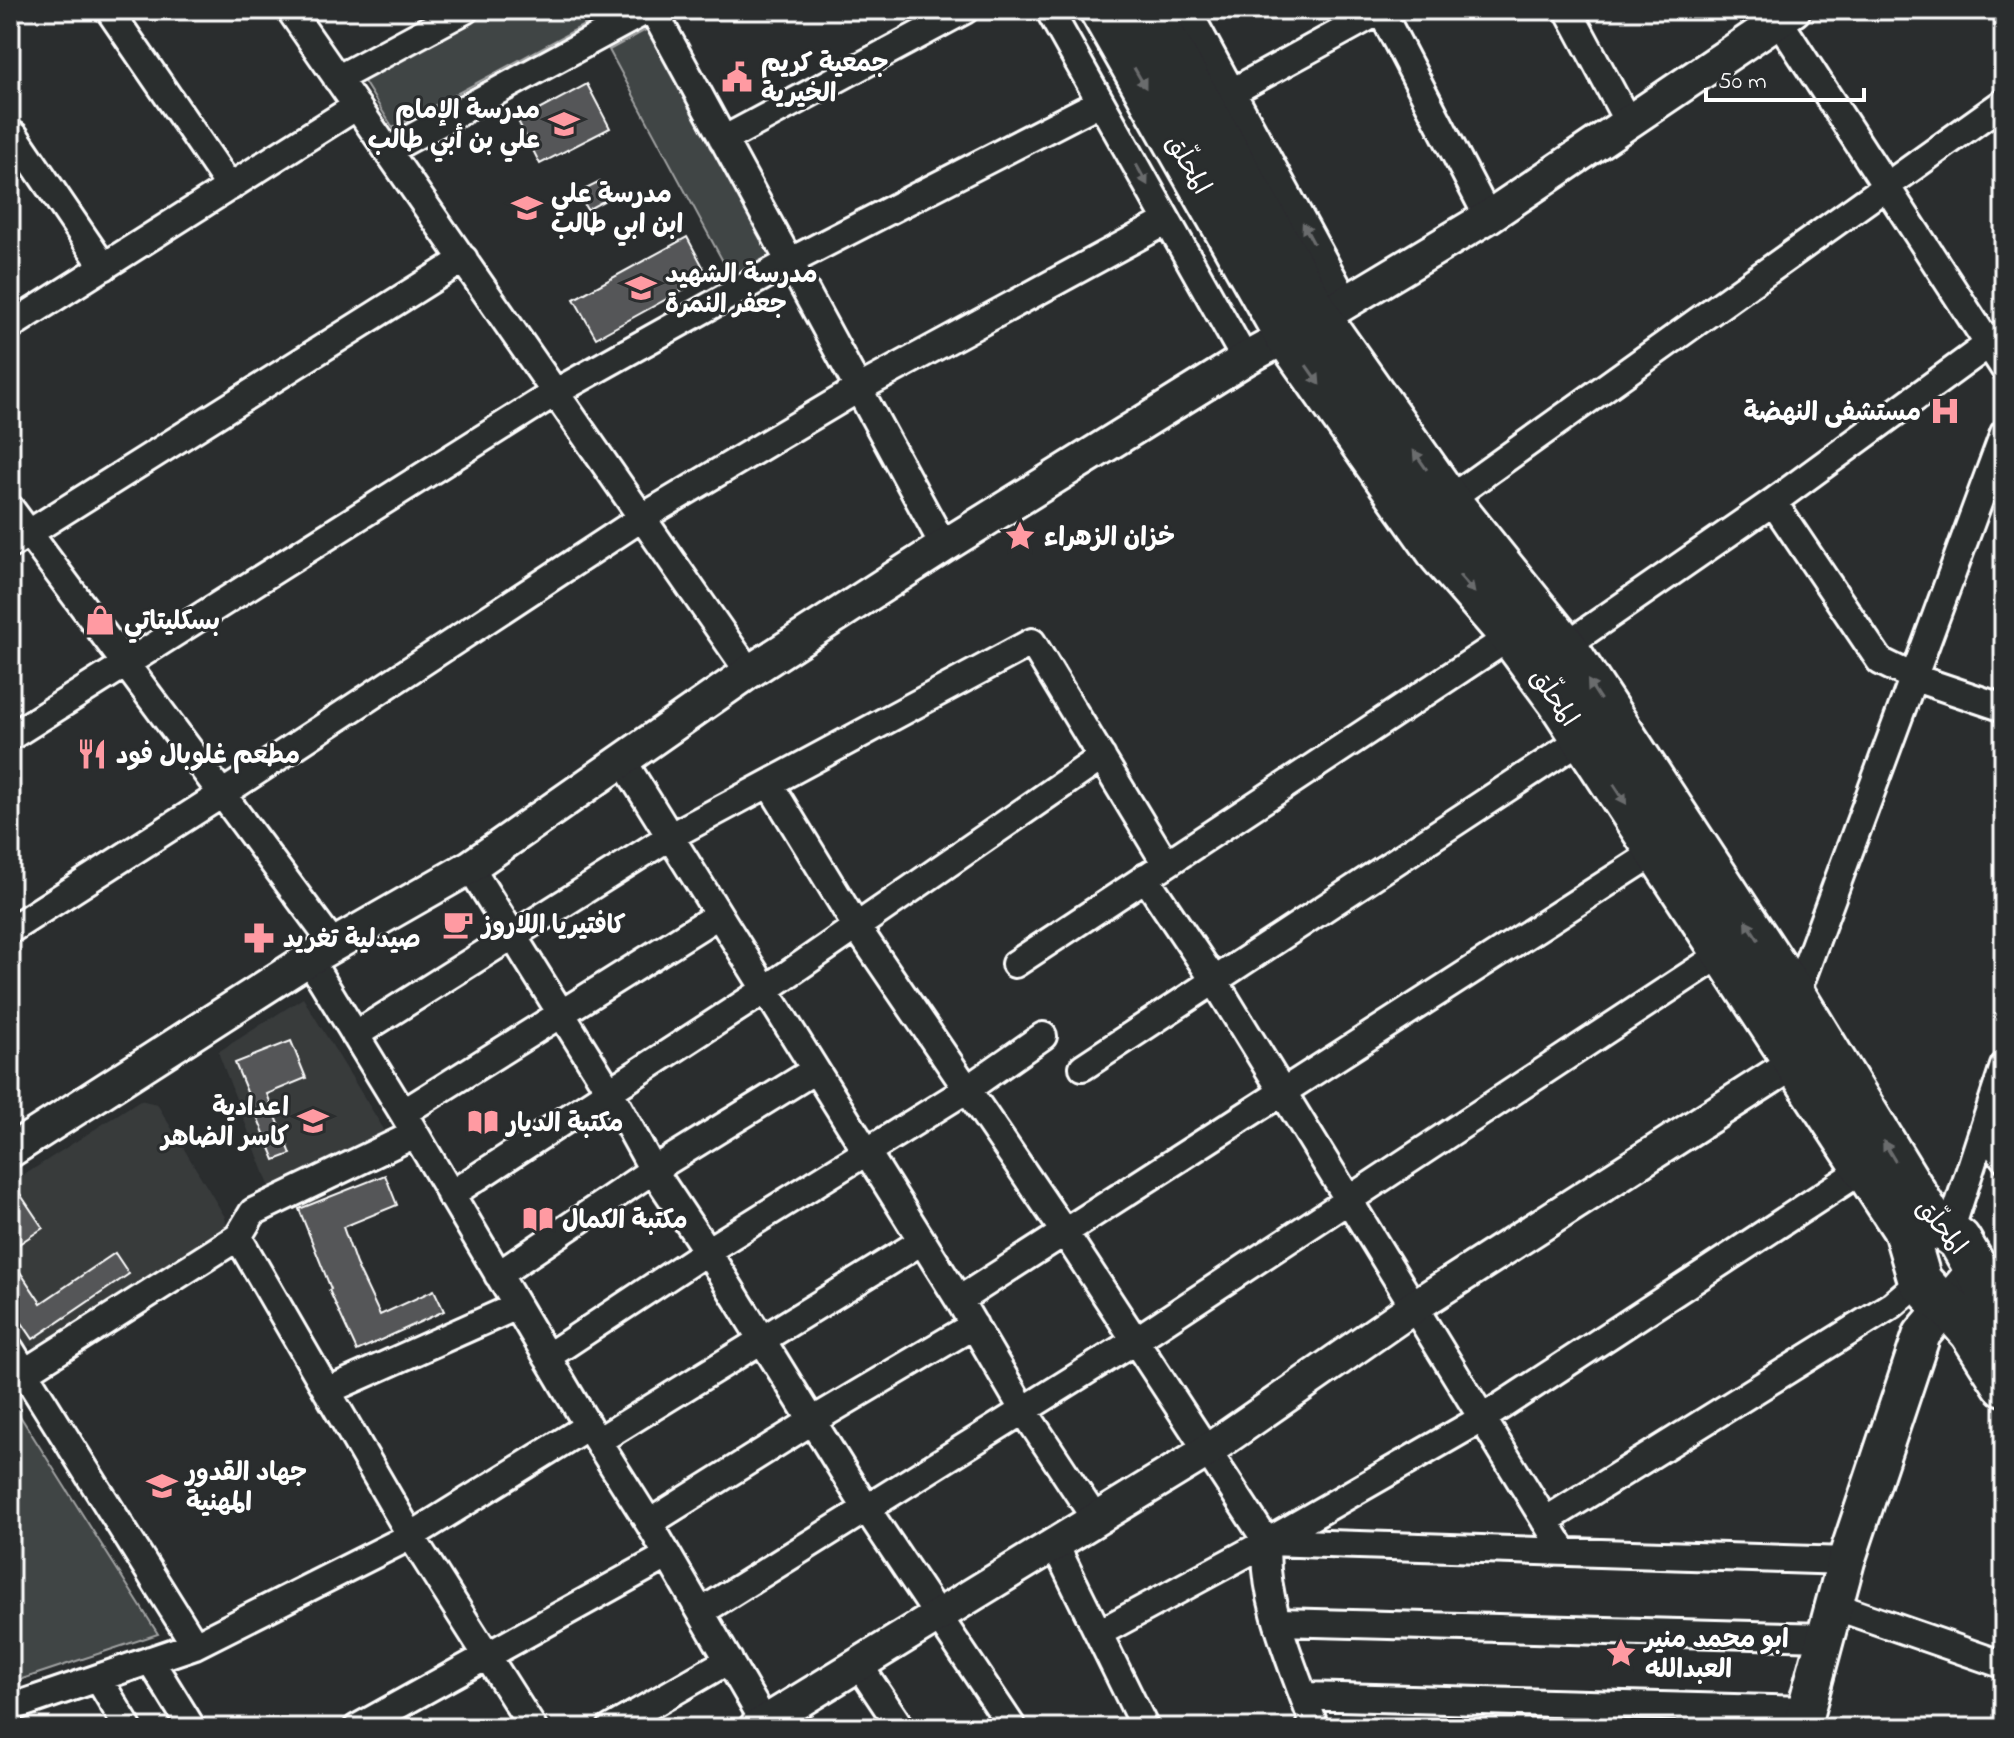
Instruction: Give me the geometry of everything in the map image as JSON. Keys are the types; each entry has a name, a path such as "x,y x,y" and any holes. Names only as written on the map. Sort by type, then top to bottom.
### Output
{"highway":[{"name":"المحلّق","path":"1101,10 1448,500 1565,646 1795,997 1930,1218 1931,1267"},
{"name":"المحلّق","path":"1149,10 1440,554 1511,636 1583,738 1931,1267 2004,1384"},
{"name":"المحلّق","path":"1931,1267 1959,1240 2004,1317"}],"main road":[{"path":"1803,1719 1846,1561 1922,1334 1931,1267"}],"street":[{"path":"109,10 230,187"},
{"path":"290,10 749,672"},
{"path":"337,79 465,10"},
{"path":"389,150 647,10"},
{"path":"653,10 944,546"},
{"path":"723,140 965,10"},
{"path":"1049,10 1245,359"},
{"path":"1187,10 1232,92 1317,319"},
{"path":"1232,92 1381,10 1488,217"},
{"path":"1568,10 1628,122"},
{"path":"10,1151 321,952 470,867 749,672 944,546 1245,359 1488,217 1781,14 1884,185 1996,338 2004,368"},
{"path":"10,737 556,392 789,262 1100,102"},
{"path":"1448,500 2004,102"},
{"path":"10,326 357,106"},
{"path":"12,135 104,267"},
{"path":"10,930 643,517 858,389 1167,221"},
{"path":"20,539 464,259"},
{"path":"1565,646 1773,502 1996,338"},
{"path":"1795,997 2004,433"},
{"path":"1773,502 1880,661 1915,678 2004,708"},
{"path":"10,508 20,539 125,663 222,794 321,952 355,1035 729,1660 771,1723 937,1616 1207,1451 1415,1306 1795,1062"},
{"path":"1015,964 1511,636"},
{"path":"355,1035 669,837 1032,642 1102,757 1155,870 1214,980 1563,1550"},
{"path":"1083,1067 1583,738"},
{"path":"450,1195 765,990 1102,757"},
{"path":"623,761 959,1300 1024,1411 1096,1520"},
{"path":"770,785 856,926 1065,1233 1267,1542 1265,1563 1279,1622 1315,1728"},
{"path":"959,1300 1657,851"},
{"path":"470,867 610,1092 653,1170 707,1251 866,1508 1013,1728"},
{"path":"25,1372 238,1237 253,1212 409,1123 560,1012 718,915"},
{"path":"701,1612 1136,1340 1723,953"},
{"path":"547,1357 707,1251 966,1090 1043,1036"},
{"path":"1545,1521 1892,1305 1931,1267 1955,1216 1995,1147 2004,1066"},
{"path":"498,1275 653,1170 815,1070"},
{"path":"1099,1633 1267,1542 1483,1418 1865,1168"},
{"path":"238,1237 411,1536 533,1728"},
{"path":"10,1708 195,1645 411,1536 761,1340 922,1241"},
{"path":"327,1391 517,1306"},
{"path":"649,1523 974,1325"},
{"path":"10,1349 195,1645"},
{"path":"1267,1542 1846,1561"},
{"path":"1055,1545 1145,1728"},
{"path":"357,1728 667,1556"},
{"path":"1279,1622 1830,1622 2004,1665"},
{"path":"150,1660 192,1728"},
{"path":"611,1728 729,1660"},
{"path":"859,1665 901,1728"},
{"path":"98,1678 128,1728"},
{"path":"1304,1696 1803,1719"},
{"path":"10,1720 15,1728"}],"shaded area":[{"path":"491,10 612,10 393,128 363,80"},
{"path":"653,26 779,255 733,280 609,50"},
{"path":"303,998 388,1136 270,1188 218,1052"},
{"path":"140,1100 157,1104 225,1217 227,1230 34,1347 24,1345 10,1322 10,1184"},
{"path":"10,1400 158,1634 10,1683"}],"building":[{"name":"مدرسة الإمام علي بن أبي طالب","path":"587,84 610,128 540,164 518,121"},
{"path":"600,182 609,198 587,210 578,193"},
{"name":"مدرسة الشهيد جعفر النمرة","path":"687,237 708,276 596,338 574,299"},
{"path":"291,1041 306,1078 267,1094 291,1154 275,1160 235,1063"},
{"path":"385,1175 397,1205 343,1227 356,1264 380,1315 434,1290 444,1311 357,1351 329,1290 299,1209"},
{"path":"10,1179 43,1228 10,1250"},
{"path":"115,1253 129,1274 33,1339 10,1305 10,1257 41,1303"}],"place":[{"name":"جمعية كريم الخيرية","path":"737,77"},
{"name":"مدرسة الإمام علي بن أبي طالب","path":"564,124"},
{"name":"مدرسة علي ابن ابي طالب","path":"527,208"},
{"name":"مدرسة الشهيد جعفر النمرة","path":"641,288"},
{"name":"مستشفى النهضة","path":"1945,411"},
{"name":"خزان الزهراء","path":"1020,536"},
{"name":"بسكليتاتي","path":"100,620"},
{"name":"مطعم غلوبال فود","path":"92,754"},
{"name":"كافتيريا اللاروز","path":"458,924"},
{"name":"صيدلية تغريد","path":"259,938"},
{"name":"اعدادية كاسر الضاهر","path":"313,1121"},
{"name":"مكتبة الديار","path":"483,1122"},
{"name":"مكتبة الكمال","path":"538,1219"},
{"name":"جهاد القدور المهنية","path":"162,1486"},
{"name":"ابو محمد منير العبدالله","path":"1621,1653"}]}
